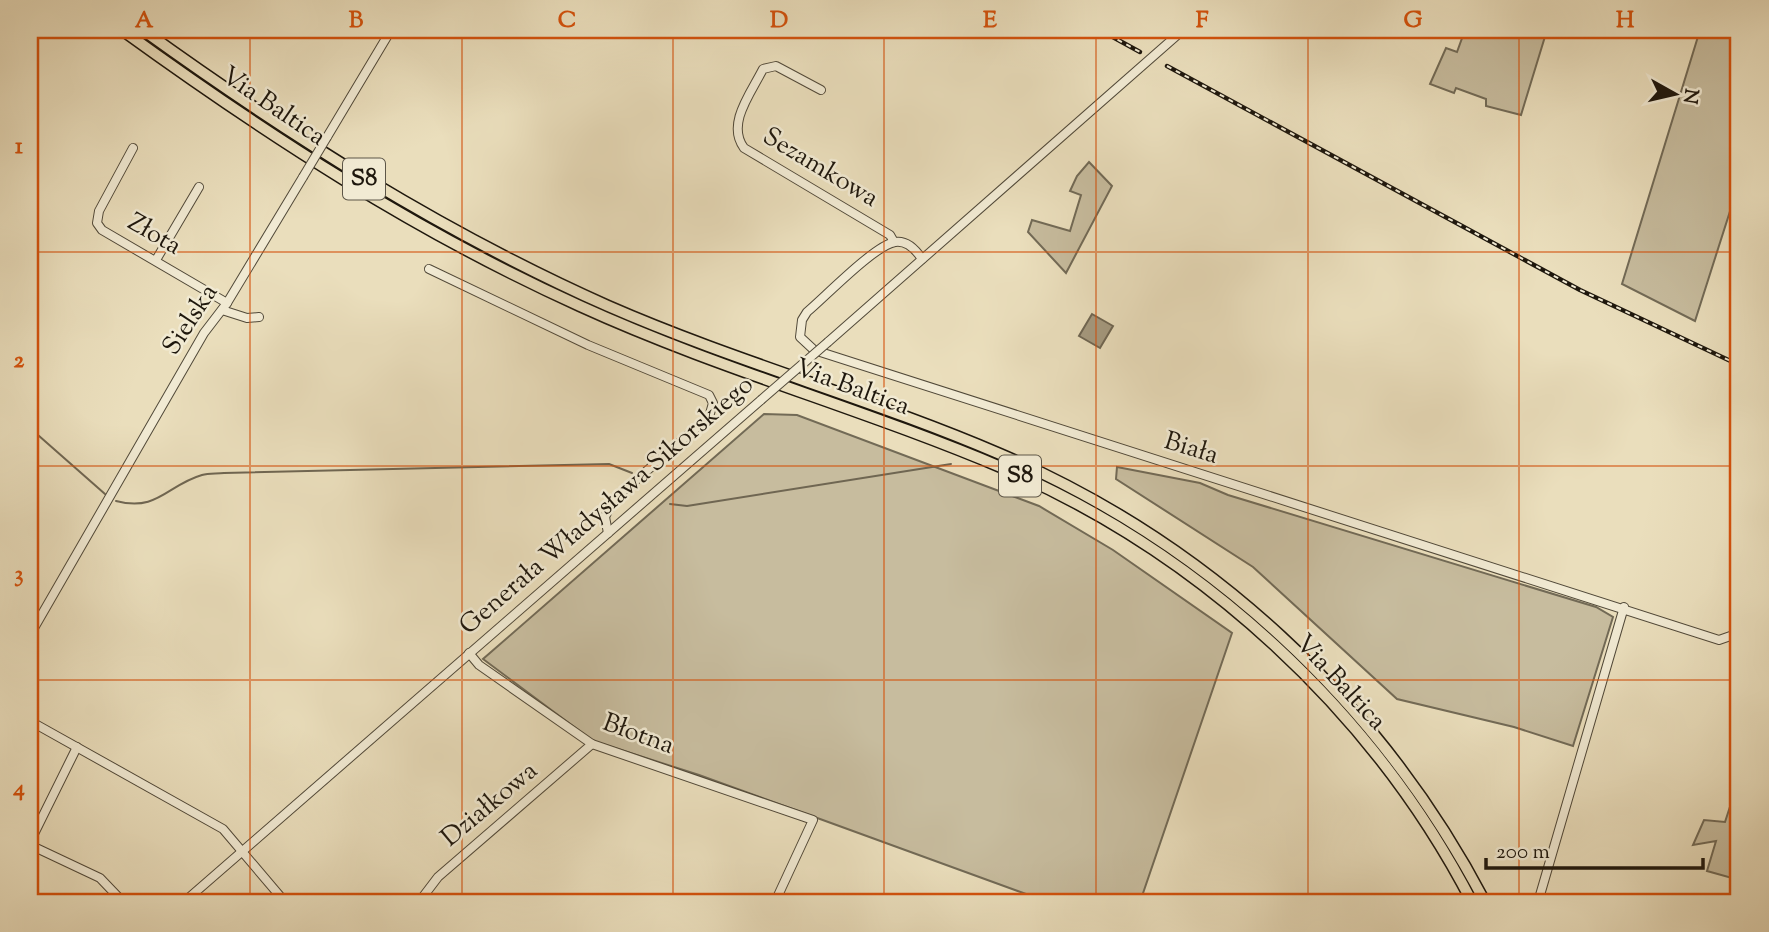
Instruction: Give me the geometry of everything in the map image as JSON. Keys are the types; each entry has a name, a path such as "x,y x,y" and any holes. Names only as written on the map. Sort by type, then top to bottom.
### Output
{"highway":[{"name":"Via Baltica","path":"122,30 252,122 343,181 512,274 675,346 1009,471 1083,508 1158,553 1240,615 1335,707 1418,813 1472,902"},
{"name":"Via Baltica","path":"143,30 310,146 410,206 508,258 681,336 998,453 1091,499 1165,544 1269,625 1352,709 1420,795 1485,902"}],"street":[{"name":"Sielska","path":"30,635 204,333 224,306 391,30"},
{"name":"Generała Władysława Sikorskiego","path":"184,902 1183,30"},
{"name":"Sezamkowa","path":"821,90 776,66 763,69 735,126 736,138 744,148 890,235 894,242"},
{"name":"Złota","path":"133,148 97,219 103,230 156,260 224,306 247,318 259,317"},
{"path":"156,260 199,187"},
{"path":"894,242 912,247 922,259"},
{"name":"Biała","path":"894,242 865,261 807,312 800,329 800,337 805,344 1082,438 1624,607 1719,640 1739,633"},
{"path":"429,269 589,345 709,396 713,403 709,417 613,500 607,509 608,533"},
{"path":"1538,902 1624,607"},
{"path":"30,613 39,620"},
{"name":"Błotna","path":"469,653 479,665 592,744 813,820 775,902"},
{"path":"30,721 223,829 285,902"},
{"name":"Działkowa","path":"419,902 438,877 592,744"},
{"path":"77,747 30,844 100,878 123,902"}],"shaded area":[{"path":"1465,30 1547,30 1521,115 1486,106 1486,99 1456,88 1454,93 1430,84 1446,48 1457,52"},
{"path":"1700,30 1739,30 1739,183 1695,321 1622,284"},
{"path":"1089,162 1112,186 1066,273 1028,232 1032,220 1070,231 1081,195 1070,191 1077,176"},
{"path":"1092,314 1113,326 1100,348 1079,336"},
{"path":"764,414 797,415 1039,506 1113,550 1232,633 1140,902 1048,902 699,775 593,741 483,659"},
{"path":"1117,467 1200,483 1228,495 1596,607 1613,617 1573,746 1514,727 1397,699 1253,567 1116,479"},
{"path":"1739,779 1739,880 1707,871 1716,841 1693,845 1704,820 1725,822"}],"waterway":[{"path":"30,428 105,494"},
{"path":"116,501 142,503 162,496 190,479 224,473 609,464 632,473"},
{"path":"670,504 687,506 951,464"}],"railway":[{"path":"1100,30 1140,52"},
{"path":"1167,66 1580,290 1739,365"}]}
